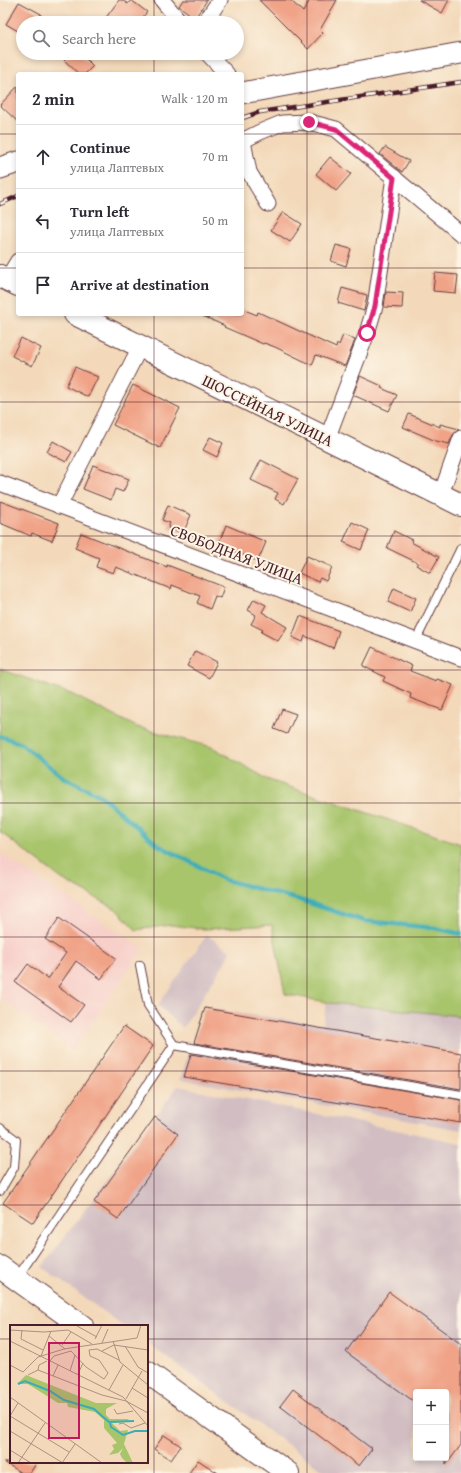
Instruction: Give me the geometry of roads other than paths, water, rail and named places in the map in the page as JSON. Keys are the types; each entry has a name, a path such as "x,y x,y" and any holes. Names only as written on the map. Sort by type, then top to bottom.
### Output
{"main road":[{"name":"ШОССЕЙНАЯ УЛИЦА","path":"79,316 461,505"},
{"path":"8,1273 81,1325"},
{"path":"148,1373 288,1473"}],"street":[{"path":"162,0 175,16"},
{"path":"209,16 220,0"},
{"path":"244,91 461,53"},
{"path":"214,60 226,72"},
{"path":"244,140 282,124 309,122 336,129 461,234"},
{"path":"244,150 249,172 268,204"},
{"path":"0,168 16,163"},
{"path":"326,439 367,333 375,306 394,178"},
{"path":"8,280 16,265"},
{"path":"58,506 140,347"},
{"path":"441,494 461,438"},
{"name":"СВОБОДНАЯ УЛИЦА","path":"0,483 461,658"}],"lane":[{"path":"416,640 461,548"},
{"path":"140,965 148,1006 174,1045 461,1095"},
{"path":"8,1273 174,1045"},
{"path":"0,1128 16,1140 14,1167 0,1190"}],"waterway":[{"path":"0,736 20,743 63,777 101,796 158,845 225,880 300,900 364,921 435,928 461,934"}],"railway":[{"path":"244,117 260,112 461,82"},
{"path":"0,204 16,197"}]}
